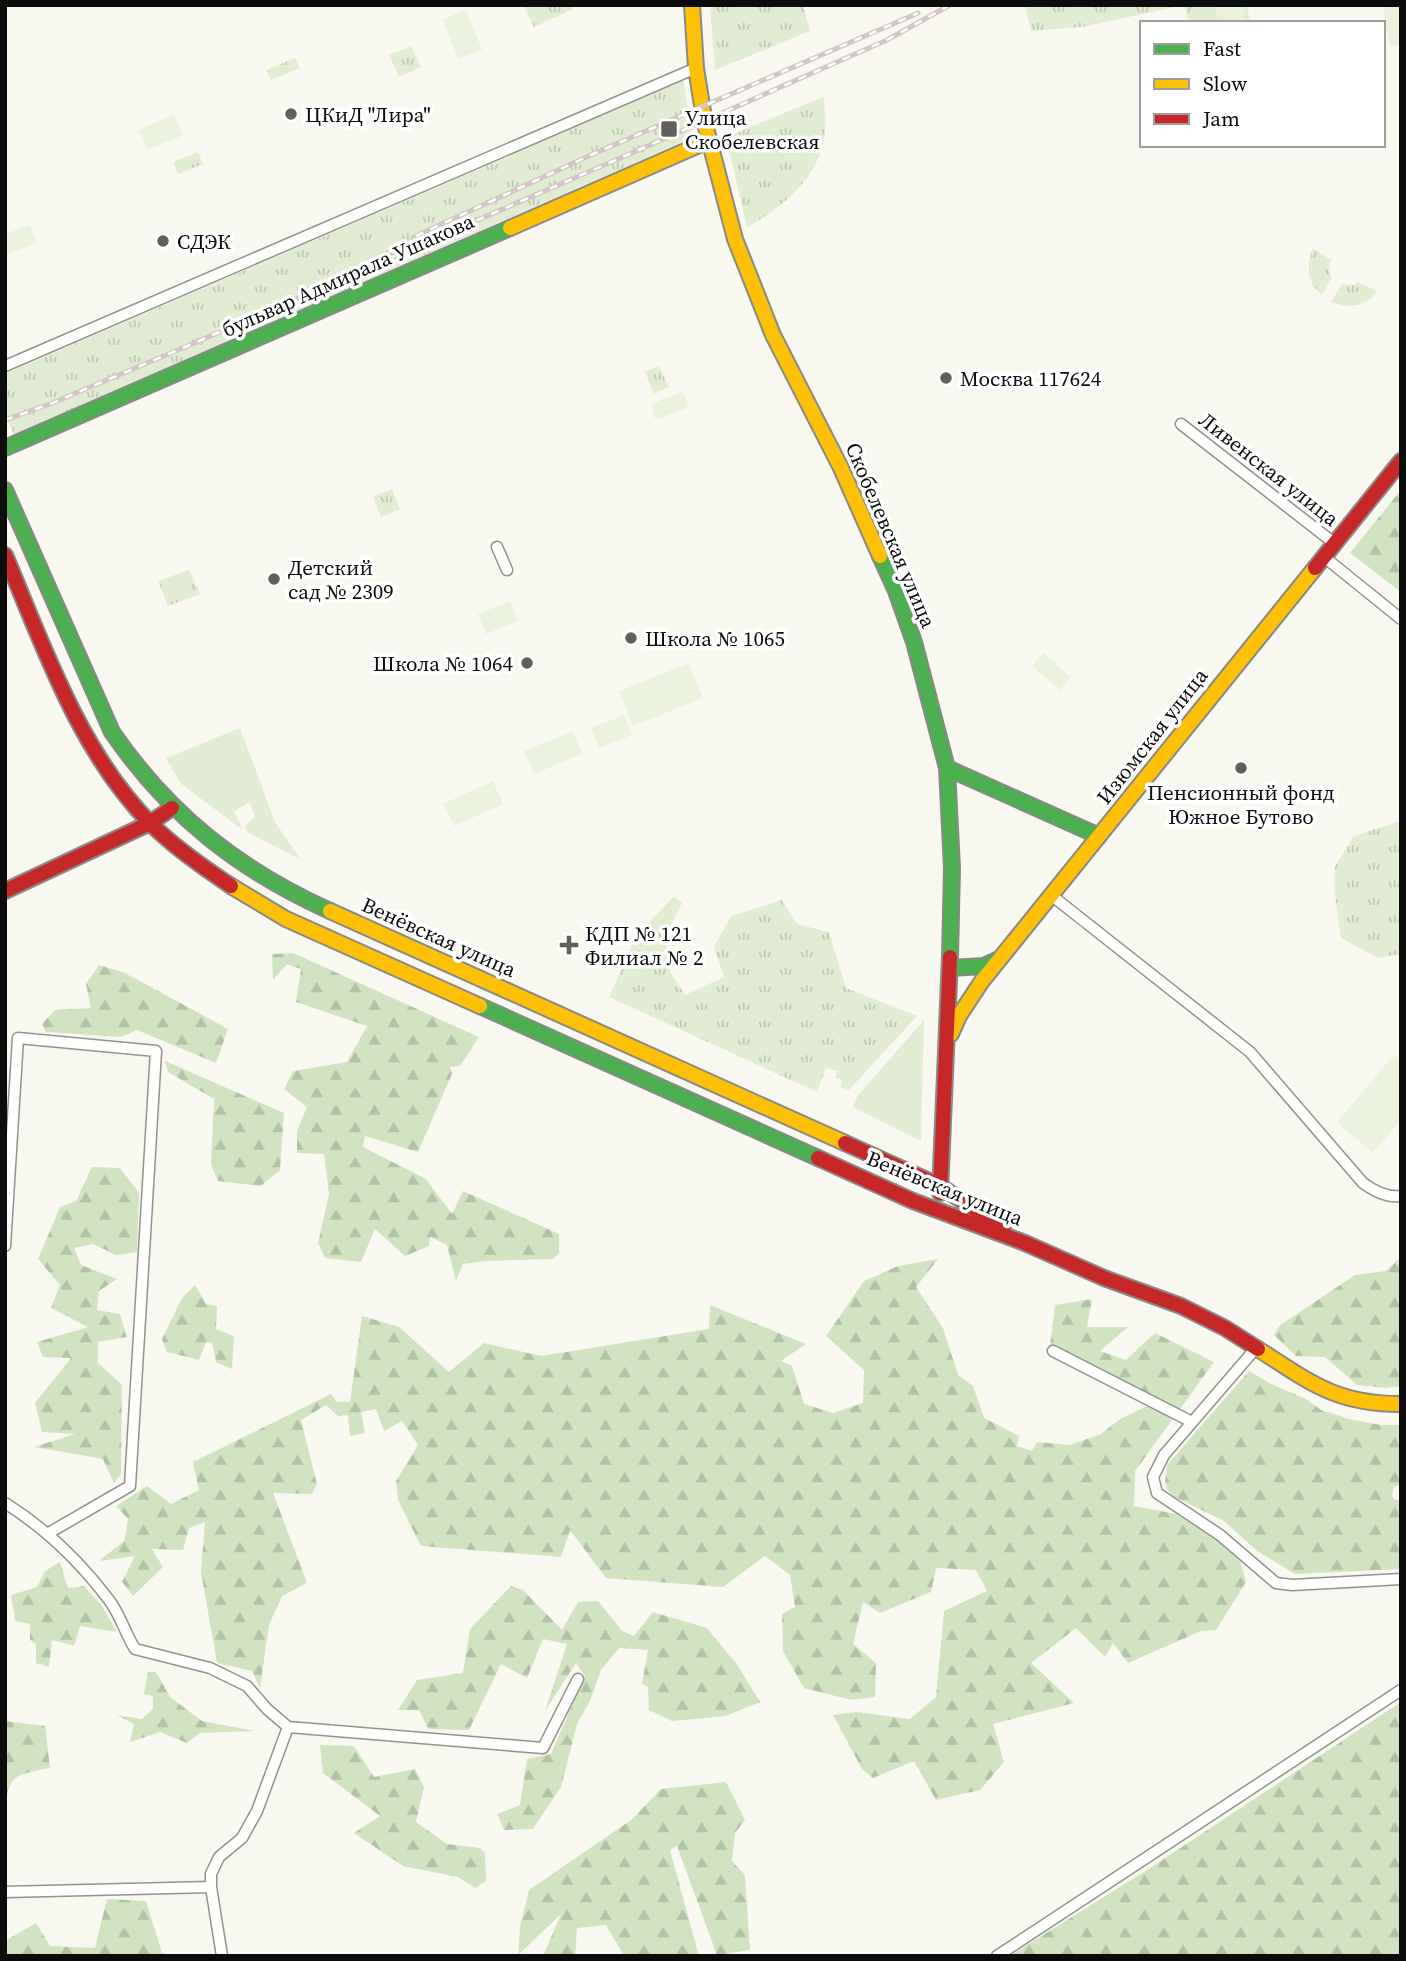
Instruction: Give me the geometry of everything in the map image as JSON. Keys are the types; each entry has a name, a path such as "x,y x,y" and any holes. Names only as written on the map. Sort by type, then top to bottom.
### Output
{"street":[{"name":"Скобелевская улица","path":"692,5 696,68 708,141 735,239 773,335 841,468 896,590 914,642 947,768 952,868 940,1186 941,1200 948,1214"},
{"path":"5,366 696,68"},
{"name":"бульвар Адмирала Ушакова","path":"5,448 708,141"},
{"name":"Ливенская улица","path":"1181,424 1334,543"},
{"name":"Изюмская улица","path":"947,1045 958,1016 1001,958 1401,461"},
{"name":"Венёвская улица","path":"5,490 112,732 127,756 172,808 248,869 299,897 940,1186 1025,1243"},
{"path":"497,547 507,570"},
{"path":"6,561 34,553"},
{"name":"Ливенская улица","path":"1323,556 1401,619"},
{"name":"Венёвская улица","path":"6,561 83,727 110,773 150,823 222,881 254,902 286,919 913,1201 1025,1243 1104,1278 1181,1307 1225,1328 1331,1394 1372,1404 1401,1404"},
{"path":"947,768 1099,836"},
{"path":"5,891 150,823 172,808"},
{"path":"1051,895 1250,1052 1363,1183 1376,1192 1401,1196"},
{"path":"950,968 984,966 1001,958"},
{"path":"499,1015 506,1013 511,1005 508,991"},
{"path":"560,1042 561,1026 572,1019"},
{"path":"5,1245 18,1038 156,1051 130,1486 47,1534"},
{"path":"914,1174 932,1170 942,1154"},
{"path":"913,1201 927,1202 940,1186"},
{"path":"1256,1348 1164,1455 1153,1477 1157,1493 1220,1535 1276,1583 1292,1585 1401,1579"},
{"path":"1052,1351 1192,1422"},
{"path":"5,1503 32,1520 81,1568 111,1602 135,1648 209,1668 247,1686 267,1709 288,1727 543,1748 578,1679"},
{"path":"997,1956 1401,1690"},
{"path":"222,1956 211,1874 219,1857 242,1838 257,1811 288,1727"},
{"path":"5,1892 211,1887"}],"green space":[{"path":"523,5 571,5 573,9 534,27"},
{"path":"710,5 803,5 810,31 715,70"},
{"path":"1025,5 1184,5 1082,27 1031,31"},
{"path":"1185,5 1247,5 1250,21 1189,21"},
{"path":"1215,5 1243,5 1246,21 1218,21"},
{"path":"1400,5 1401,44 1390,47 1383,7"},
{"path":"466,9 482,50 458,59 443,20"},
{"path":"411,46 421,67 399,77 389,55"},
{"path":"295,58 300,68 271,80 266,70"},
{"path":"683,81 693,137 14,435 5,415 5,374"},
{"path":"823,97 826,120 824,140 809,175 782,204 747,227 726,137"},
{"path":"174,115 183,135 148,150 139,130"},
{"path":"198,152 203,164 178,174 173,162"},
{"path":"30,225 37,243 5,255 5,234"},
{"path":"1313,248 1331,260 1329,272 1332,277 1322,295 1313,285 1309,274"},
{"path":"1358,282 1377,291 1368,300 1356,305 1331,302 1342,284 1353,285"},
{"path":"659,366 669,387 654,394 645,372"},
{"path":"680,392 685,395 687,408 658,419 654,417 652,404"},
{"path":"392,489 400,509 381,517 373,497"},
{"path":"1401,490 1401,592 1350,553"},
{"path":"189,570 200,594 168,606 158,581"},
{"path":"510,601 518,621 486,634 478,614"},
{"path":"1043,653 1071,677 1060,690 1032,666"},
{"path":"689,663 703,698 633,726 619,691"},
{"path":"624,715 632,735 599,748 591,728"},
{"path":"240,728 275,822 301,860 247,832 245,826 255,816 249,802 234,812 243,830 181,784 166,758"},
{"path":"573,731 582,754 534,774 524,751"},
{"path":"493,781 503,804 454,826 443,804"},
{"path":"1401,821 1401,954 1378,958 1341,938 1334,888 1335,866 1354,836"},
{"path":"674,896 682,903 665,937 670,972 685,995 724,977 714,947 731,916 782,900 797,924 829,932 846,988 917,1016 849,1090 840,1087 842,1080 835,1078 837,1071 826,1068 817,1092 609,997 635,938"},
{"path":"293,953 479,1037 460,1066 450,1067 452,1074 418,1152 365,1136 363,1147 426,1179 452,1214 463,1191 559,1234 559,1253 553,1259 463,1264 456,1281 447,1245 430,1237 429,1246 405,1256 375,1229 361,1262 325,1258 318,1243 329,1194 324,1154 297,1153 297,1131 307,1107 284,1089 293,1071 347,1062 367,1026 296,1002 301,969 287,964 273,980 272,954"},
{"path":"99,965 125,973 228,1029 216,1063 137,1030 121,1037 46,1032 42,1024 55,1010 91,1008 86,984"},
{"path":"924,1020 921,1141 853,1107 858,1095"},
{"path":"1394,1055 1401,1061 1401,1120 1373,1153 1337,1122"},
{"path":"165,1061 284,1113 280,1170 261,1186 218,1181 211,1165 214,1099 168,1072"},
{"path":"92,1167 120,1168 139,1193 137,1252 116,1255 93,1244 74,1248 81,1265 117,1279 99,1291 97,1310 120,1314 127,1337 98,1342 98,1363 122,1385 121,1474 114,1483 103,1459 34,1447 75,1434 42,1432 35,1403 71,1358 43,1357 37,1342 88,1327 51,1308 60,1285 38,1259 60,1207 76,1201"},
{"path":"1401,1257 1401,1386 1386,1388 1357,1385 1325,1357 1296,1356 1274,1335 1279,1326 1355,1275 1386,1271"},
{"path":"938,1259 916,1287 943,1328 958,1375 973,1386 984,1418 1019,1436 1017,1446 1032,1451 1037,1442 1070,1445 1101,1434 1120,1419 1151,1404 1049,1353 1055,1305 1092,1299 1087,1327 1128,1327 1100,1351 1126,1360 1155,1333 1214,1362 1135,1471 1134,1506 1176,1514 1238,1553 1246,1582 1216,1630 1201,1631 1128,1663 1113,1643 1105,1657 1076,1628 1031,1663 1074,1703 993,1724 1004,1762 980,1790 936,1800 914,1761 873,1778 862,1769 833,1715 856,1712 910,1719 936,1697 944,1611 987,1591 976,1570 936,1568 931,1592 880,1613 863,1602 853,1644 876,1663 875,1697 851,1700 804,1688 783,1651 782,1614 795,1607 790,1575 765,1556 723,1587 606,1578 570,1530 561,1557 421,1546 398,1500 396,1481 418,1445 402,1421 384,1431 376,1409 361,1412 365,1433 350,1436 348,1415 338,1416 326,1405 301,1420 317,1484 312,1494 273,1493 307,1583 282,1596 269,1625 260,1688 252,1671 217,1663 201,1572 205,1522 189,1528 183,1550 152,1549 163,1567 133,1596 122,1582 135,1556 99,1561 124,1541 128,1519 116,1506 147,1486 171,1504 199,1490 193,1462 331,1394 337,1402 350,1402 362,1316 399,1327 449,1372 484,1343 541,1356 709,1329 710,1305 806,1344 781,1361 792,1366 804,1404 833,1413 863,1403 864,1370 826,1336 864,1281 898,1266"},
{"path":"195,1285 206,1304 217,1306 216,1329 234,1336 232,1369 216,1362 212,1343 206,1342 199,1360 167,1352 162,1339 182,1298"},
{"path":"1249,1371 1306,1399 1321,1410 1381,1425 1401,1425 1401,1484 1394,1487 1392,1495 1394,1499 1401,1501 1401,1569 1295,1574 1257,1551 1224,1521 1168,1491 1165,1483 1167,1465"},
{"path":"60,1562 68,1588 84,1586 102,1606 117,1632 80,1626 74,1646 52,1640 49,1667 36,1663 36,1644 30,1640 30,1624 15,1621 11,1595 37,1587 45,1571"},
{"path":"511,1586 523,1590 562,1630 578,1602 598,1601 622,1631 634,1636 653,1612 707,1628 738,1666 760,1702 726,1716 672,1721 649,1710 648,1687 642,1684 648,1650 619,1648 601,1670 590,1701 577,1724 561,1787 533,1829 504,1830 497,1814 520,1805 527,1759 551,1754 585,1676 576,1663 545,1711 567,1644 543,1639 527,1678 501,1664 469,1730 428,1729 419,1710 398,1710 417,1680 463,1673 470,1629"},
{"path":"148,1672 156,1672 170,1697 202,1721 255,1731 200,1733 187,1743 160,1732 130,1742 134,1724 117,1715 142,1719 153,1709 153,1696 144,1694"},
{"path":"1401,1702 1401,1956 1009,1956 1144,1872"},
{"path":"5,1721 45,1726 50,1768 16,1778 9,1789 5,1810"},
{"path":"320,1745 354,1746 374,1777 415,1769 424,1787 416,1822 447,1844 480,1848 485,1853 486,1881 475,1888 458,1877 403,1866 354,1833 380,1816 323,1773"},
{"path":"726,1782 745,1820 735,1833 732,1861 745,1875 750,1950 717,1955 677,1846 670,1850 699,1956 624,1956 606,1925 577,1928 575,1956 543,1956 561,1914 518,1955 520,1927 529,1890 631,1820 661,1789"},
{"path":"107,1899 146,1901 162,1953 177,1956 5,1956 5,1941 36,1923 50,1946 95,1948"}],"railway":[{"path":"5,420 185,347 609,163 887,40 950,5"},
{"path":"416,236 593,154 918,13"}],"traffic: fast":[{"path":"5,448 510,228"},
{"path":"5,490 112,732 134,762 157,789 208,837 266,877 330,911"},
{"path":"880,556 914,642 947,768 952,868 950,957"},
{"path":"947,768 1099,836"},
{"path":"950,968 984,966 999,959"},
{"path":"480,1006 818,1158"}],"traffic: slow":[{"path":"692,5 696,68 705,124 735,239 773,335 841,468 880,556"},
{"path":"510,228 708,141"},
{"path":"951,1034 959,1016 982,981 1315,568"},
{"path":"231,886 286,919 480,1006"},
{"path":"330,911 845,1143"},
{"path":"1258,1349 1309,1381 1341,1396 1401,1404"}],"traffic: jam":[{"path":"1315,568 1401,461"},
{"path":"5,555 49,661 83,731 103,764 125,795 159,832 231,886"},
{"path":"5,891 150,823 172,808"},
{"path":"940,1193 950,957"},
{"path":"845,1143 940,1186 1003,1228"},
{"path":"818,1158 913,1201 1181,1306 1225,1328 1258,1349"}],"place":[{"name":"ЦКиД \"Лира\"","path":"291,114"},
{"name":"Улица Скобелевская","path":"669,129"},
{"name":"СДЭК","path":"163,241"},
{"name":"Москва 117624","path":"946,378"},
{"name":"Детский сад № 2309","path":"274,579"},
{"name":"Школа № 1065","path":"631,638"},
{"name":"Школа № 1064","path":"527,663"},
{"name":"Пенсионный фонд Южное Бутово","path":"1241,768"},
{"name":"КДП № 121 Филиал № 2","path":"569,945"}]}
